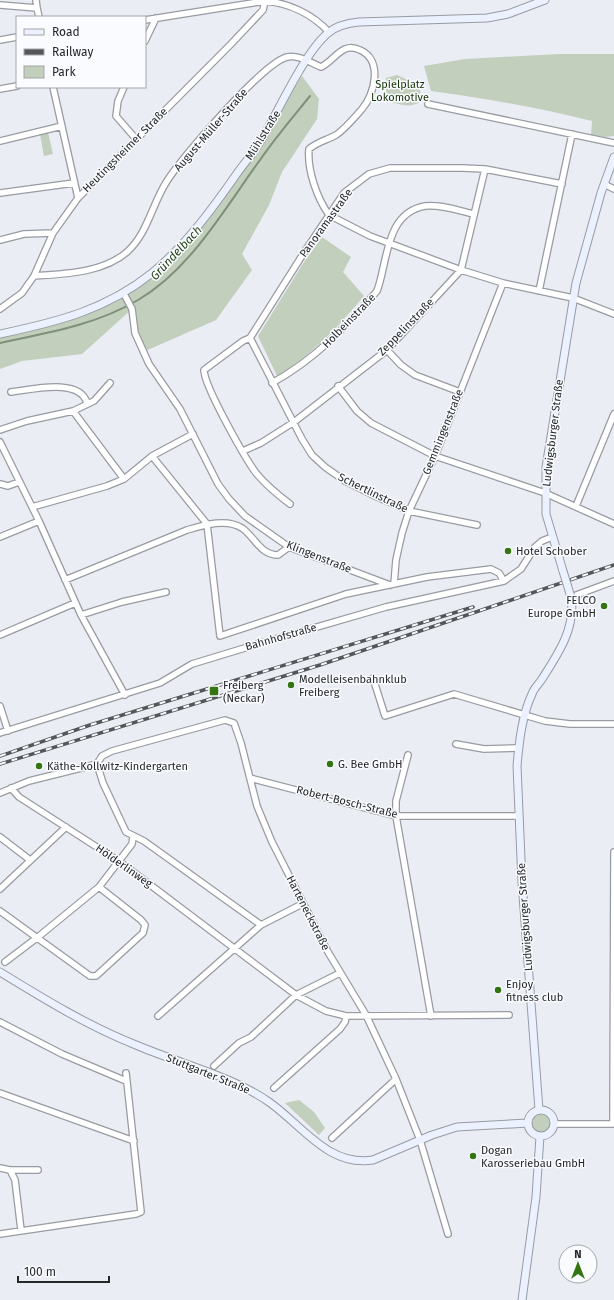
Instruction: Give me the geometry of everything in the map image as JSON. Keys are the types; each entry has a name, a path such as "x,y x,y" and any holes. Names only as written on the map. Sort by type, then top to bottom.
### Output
{"main road":[{"name":"Mühlstraße","path":"0,334 90,311 125,296 154,272 174,253 221,196 263,137 318,42 329,32 350,23 359,22 487,18 508,14 545,0"},
{"name":"Ludwigsburger Straße","path":"539,1110 518,816 519,748 532,693 558,653 572,619 571,597 546,514 546,467 573,298 604,184 614,157"},
{"name":"Stuttgarter Straße","path":"0,972 61,1008 117,1037 255,1093 282,1112 323,1148 334,1155 351,1160 373,1160 420,1140 457,1127 528,1124"},
{"path":"539,1110 550,1114 554,1124 550,1133 540,1136 530,1131 528,1124 532,1114 539,1110"},
{"path":"522,1300 536,1197 540,1136"}],"street":[{"path":"36,0 38,16"},
{"path":"146,20 265,1 281,1 320,22 329,32"},
{"name":"Heutingsheimer Straße","path":"0,309 22,293 34,276 54,233 78,198 264,10 265,1"},
{"path":"0,5 37,8"},
{"path":"146,39 156,18"},
{"path":"0,40 16,37"},
{"name":"August-Müller-Straße","path":"34,276 87,269 112,262 126,252 136,242 145,228 167,182 196,144 227,109 279,60 292,56 321,67 328,64 345,49 355,48 363,51 371,60 375,80 372,91 362,108 337,134 309,149 308,158 321,203 329,215"},
{"path":"0,89 16,86"},
{"path":"53,88 78,198"},
{"path":"124,88 118,101 116,116 136,139"},
{"path":"428,104 614,143"},
{"path":"0,141 62,126"},
{"path":"539,291 572,134"},
{"name":"Panoramastraße","path":"243,451 208,386 204,375 204,370 207,366 250,338 329,215 350,188 368,174 377,170 420,167 485,169 562,184"},
{"name":"Zeppelinstraße","path":"243,451 261,443 294,422 338,386 387,350 461,270 485,169"},
{"path":"0,193 74,184"},
{"path":"604,184 614,188"},
{"name":"Holbeinstraße","path":"272,382 293,372 316,355 377,291 382,278 389,243 396,224 413,210 426,206 448,208 474,214"},
{"path":"329,215 389,243 461,270 503,282 573,298 614,314"},
{"path":"0,240 24,234 54,233"},
{"name":"Gemmingenstraße","path":"392,584 402,533 409,511 435,456 503,282"},
{"name":"Klingenstraße","path":"125,296 132,309 135,333 149,364 180,409 218,484 229,499 245,516 289,546 392,584"},
{"name":"Schertlinstraße","path":"250,338 312,455 325,467 345,481 409,511 477,525"},
{"path":"387,350 401,365 416,374 460,392"},
{"path":"0,430 27,421 73,411 85,406 87,403 94,400 110,383"},
{"path":"11,392 63,386 81,392 86,398 87,403"},
{"path":"338,386 358,411 371,423 435,456 545,493 614,524"},
{"path":"73,411 124,479"},
{"path":"576,506 612,428 614,414"},
{"path":"32,507 107,486 124,479 152,456 193,434"},
{"path":"0,442 39,521 80,615 125,695"},
{"path":"243,451 256,472 273,490 290,504"},
{"path":"152,456 207,524 220,636 346,594 427,577 491,569 499,573 504,581"},
{"path":"0,484 8,486 19,482"},
{"path":"0,537 39,521"},
{"path":"65,580 187,530 207,524 231,524 242,528 265,552 271,555 278,555 289,546"},
{"name":"Bahnhofstraße","path":"0,733 160,683 192,664 238,650 386,607 504,581 521,569 535,547 542,541 552,537"},
{"path":"571,597 614,581"},
{"path":"80,615 122,602 166,592"},
{"path":"0,635 75,603"},
{"path":"373,678 385,716 454,694 557,723 614,724"},
{"path":"0,706 8,731"},
{"name":"Harteneckstraße","path":"97,764 102,756 112,751 225,720 234,723 238,730 244,761 257,806 302,904 340,973 366,1015 396,1079 420,1140 448,1234"},
{"path":"456,744 484,750 519,748"},
{"path":"408,755 396,801 396,816 431,1016"},
{"path":"0,793 30,781 97,764 115,810 126,832 133,837 144,841 261,925"},
{"name":"Robert-Bosch-Straße","path":"250,778 396,816 518,816"},
{"name":"Hölderlinweg","path":"11,788 19,797 120,862 296,994 326,1011 346,1016 509,1015"},
{"path":"0,889 66,827"},
{"path":"0,837 30,860"},
{"path":"5,962 99,887 120,862 132,844 133,837"},
{"path":"554,1124 614,1124 614,852"},
{"path":"0,911 90,976 96,976 143,933 145,925 141,920 99,887"},
{"path":"158,1016 261,925 302,904"},
{"path":"214,1066 239,1043 251,1037 296,994 340,973"},
{"path":"274,1088 340,1029 345,1022 346,1016"},
{"path":"0,1022 62,1054 126,1081"},
{"path":"0,1234 136,1214 141,1212 126,1073"},
{"path":"332,1138 396,1079"},
{"path":"0,1093 134,1141"},
{"path":"0,1168 10,1170 38,1170"},
{"path":"10,1170 15,1180 21,1230"}],"green space":[{"path":"559,54 614,54 614,136 606,137 591,135 592,121 512,104 431,91 424,66 465,59"},
{"name":"Spielplatz Lokomotive","path":"397,75 410,81 420,90 420,102 413,105 405,105 389,101 386,92 386,78"},
{"path":"302,76 319,99 317,119 282,172 269,205 242,254 252,270 216,320 143,352 132,309 82,354 22,361 0,369 0,334 102,305 174,253 263,137"},
{"path":"48,132 53,154 44,156 40,134"},
{"path":"322,237 351,257 343,272 364,296 324,340 313,350 277,376 258,336 304,262"},
{"path":"299,1100 314,1112 325,1128 319,1135 285,1103"},
{"path":"541,1114 548,1117 551,1124 548,1131 541,1134 534,1131 531,1124 534,1117"}],"waterway":[{"name":"Gründelbach","path":"0,343 53,332 105,316 122,309 157,287 174,272 205,237 272,144 310,96"}],"railway":[{"path":"0,764 320,665 614,565"},
{"path":"0,756 90,725 473,607"}],"place":[{"name":"Hotel Schober","path":"508,551"},
{"name":"FELCO Europe GmbH","path":"604,606"},
{"name":"Modelleisenbahnklub Freiberg","path":"291,685"},
{"name":"Freiberg (Neckar)","path":"214,691"},
{"name":"G. Bee GmbH","path":"330,764"},
{"name":"Käthe-Kollwitz-Kindergarten","path":"39,766"},
{"name":"Enjoy fitness club","path":"498,990"},
{"name":"Dogan Karosseriebau GmbH","path":"473,1156"}]}
